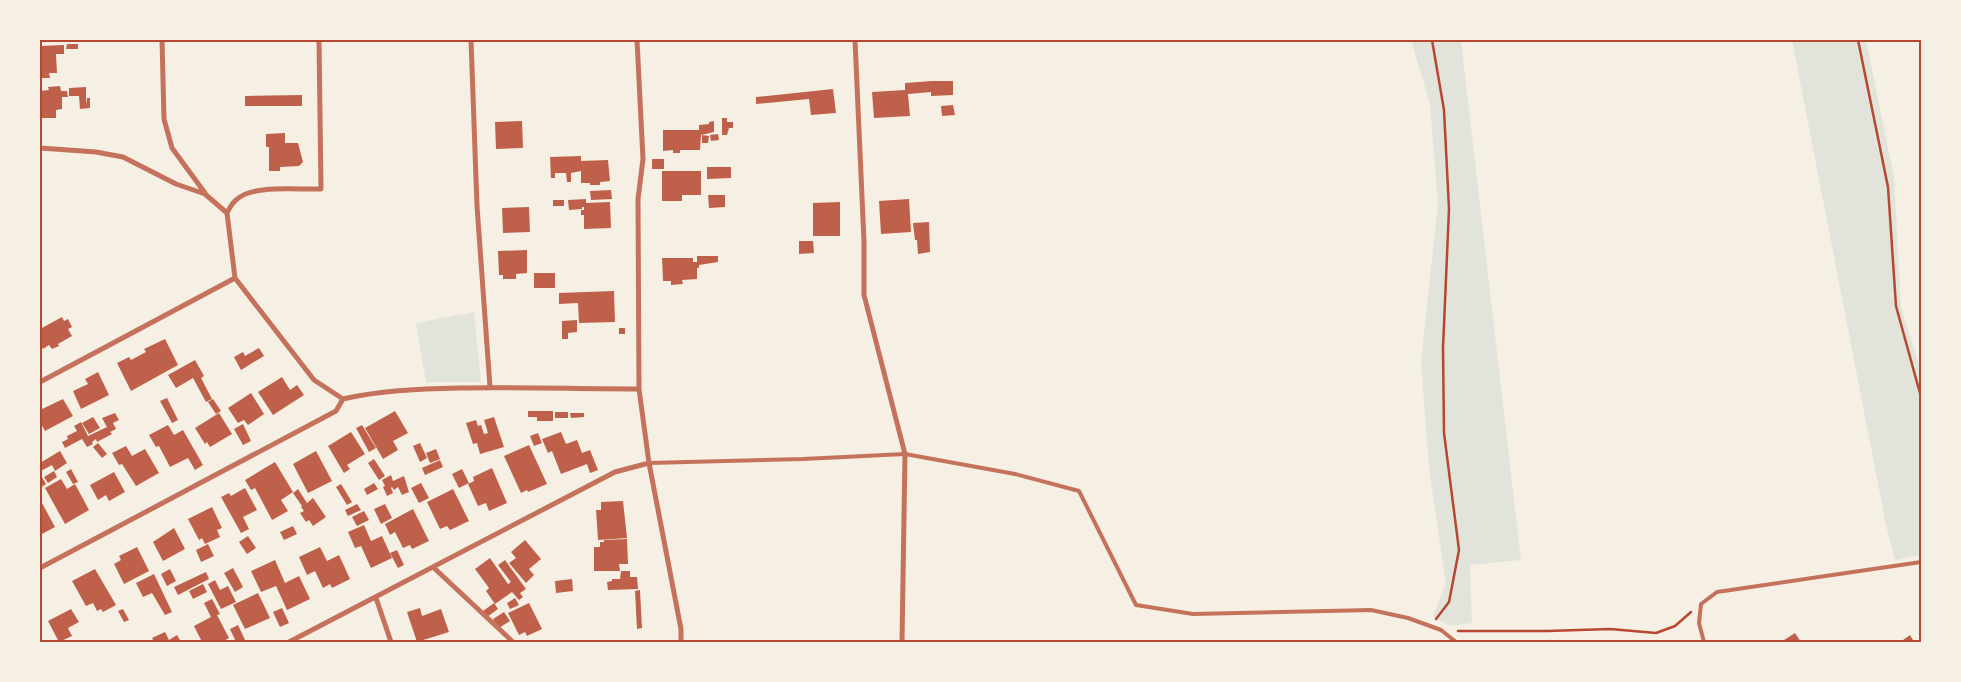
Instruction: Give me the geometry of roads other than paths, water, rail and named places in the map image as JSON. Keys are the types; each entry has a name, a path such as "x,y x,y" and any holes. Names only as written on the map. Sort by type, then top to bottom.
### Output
{"street":[{"path":"162,40 164,119 172,148 205,194 227,213"},
{"path":"320,40 321,189 248,192 236,200 227,213 235,278 314,380 343,399"},
{"path":"470,40 477,206 490,387"},
{"path":"637,40 643,159 638,199 639,389 649,463 681,629 681,642"},
{"path":"855,40 864,242 864,295 904,454 902,642"},
{"path":"40,148 96,152 123,157 176,184 205,194"},
{"path":"40,382 235,278"},
{"path":"40,568 336,411 343,399 368,393 400,389 490,387 639,389"},
{"path":"289,642 615,472 649,463"},
{"path":"433,566 513,642"},
{"path":"376,598 391,642"}],"lane":[{"path":"649,463 904,454 1015,474 1079,491 1136,605 1193,614 1371,610 1408,618 1441,630 1456,642"},
{"path":"1704,642 1699,623 1701,604 1717,592 1921,562"}]}
